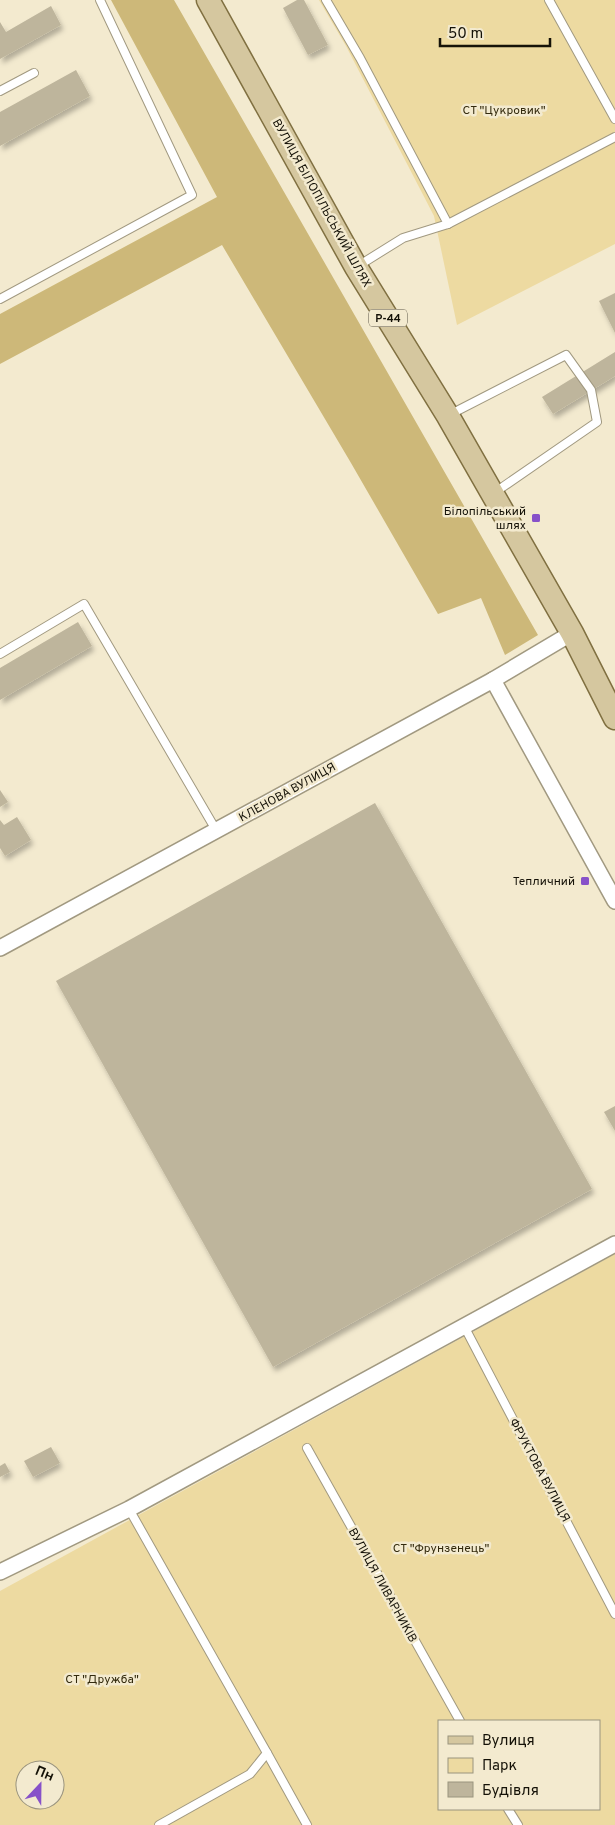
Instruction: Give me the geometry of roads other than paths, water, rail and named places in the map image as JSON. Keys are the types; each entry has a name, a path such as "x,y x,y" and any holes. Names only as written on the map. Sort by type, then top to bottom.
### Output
{"main road":[{"name":"ВУЛИЦЯ БІЛОПІЛЬСЬКИЙ ШЛЯХ","path":"208,0 356,267 448,416 572,633 615,718"}],"street":[{"name":"КЛЕНОВА ВУЛИЦЯ","path":"0,948 493,680 572,633"},
{"path":"493,680 615,901"},
{"path":"0,1572 129,1509 615,1244"}],"lane":[{"path":"0,299 192,195 100,0"},
{"path":"326,0 360,58 448,224"},
{"path":"549,0 615,119"},
{"path":"0,91 34,74"},
{"path":"356,267 403,238 448,224 615,137"},
{"path":"448,416 566,355 591,390 596,422 493,494"},
{"path":"0,654 84,604 216,830"},
{"name":"ФРУКТОВА ВУЛИЦЯ","path":"464,1326 615,1614"},
{"name":"ВУЛИЦЯ ЛИВАРНИКІВ","path":"307,1448 459,1720"},
{"path":"129,1509 307,1825"},
{"path":"159,1825 250,1774 267,1753"},
{"path":"509,1810 518,1825"}],"place":[{"name":"Білопільський шлях","path":"536,518"},
{"name":"Тепличний","path":"585,881"}],"park label":[{"name":"СТ \"Цукровик\"","path":"504,110"},
{"name":"СТ \"Фрунзенець\"","path":"441,1548"},
{"name":"СТ \"Дружба\"","path":"102,1679"}]}
